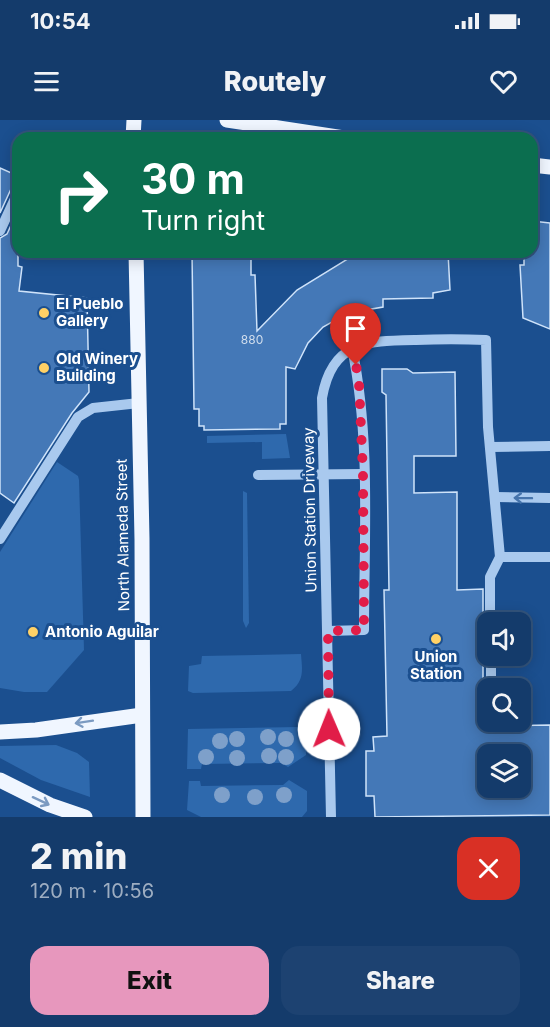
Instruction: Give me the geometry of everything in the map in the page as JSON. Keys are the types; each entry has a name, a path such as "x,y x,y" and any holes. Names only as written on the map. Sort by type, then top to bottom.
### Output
{"main road":[{"path":"227,120 274,124 314,132"},
{"name":"North Alameda Street","path":"136,258 140,403 143,817"},
{"path":"0,732 36,730 142,715"},
{"path":"0,780 50,805 85,817"}],"street":[{"path":"0,231 12,205"},
{"name":"Union Station Driveway","path":"332,817 322,398 330,369 341,356 352,348 374,341 486,339 491,447"},
{"path":"328,631 364,630 363,474 359,383 352,348"},
{"path":"0,539 78,417 93,408 140,403"},
{"path":"490,612 490,577 500,557 491,447 550,446"},
{"path":"258,475 363,474"},
{"path":"495,497 550,498"},
{"path":"500,557 550,557"}],"shaded area":[{"path":"286,434 290,458 262,459 262,442 207,443 207,436"},
{"path":"57,462 78,476 79,480 84,650 47,692 24,692 0,688 0,552"},
{"path":"243,491 247,493 249,623 246,628 243,621"},
{"path":"301,654 301,678 291,691 193,693 188,691 189,666 201,664 202,656"},
{"path":"300,727 306,732 306,755 288,767 281,763 202,764 201,769 187,769 188,729"},
{"path":"56,745 77,753 89,762 90,797 41,780 0,758 0,746"},
{"path":"289,780 307,791 307,811 302,817 201,817 187,810 189,781 200,781 201,786 283,785"}],"building":[{"path":"0,168 12,173 12,188 0,213"},
{"path":"538,222 550,223 550,329 523,318 520,265 524,265 524,258 538,258"},
{"path":"12,223 12,258 18,258 18,266 22,267 19,291 87,298 89,392 72,413 14,503 0,493 0,238 7,234"},
{"path":"192,258 251,258 251,275 255,275 257,331 297,290 349,258 448,258 450,290 433,293 433,298 383,299 383,307 348,313 323,327 308,343 295,369 286,367 286,424 280,424 280,429 204,430 204,426 199,426 199,409 194,409"},
{"name":"Union Station","path":"382,369 407,369 413,373 455,372 456,456 414,456 414,493 457,492 457,590 483,589 483,612 477,612 477,666 483,666 483,678 477,678 477,732 531,732 531,725 550,725 550,815 375,817 374,796 366,796 366,751 374,751 373,737 387,736 384,590 389,590 386,395 382,392"}],"place":[{"name":"El Pueblo Gallery","path":"44,313"},
{"name":"Old Winery Building","path":"44,368"},
{"name":"Antonio Aguilar","path":"33,632"},
{"name":"Union Station","path":"436,639"}],"route":[{"path":"329,729 328,631 364,630 363,474 359,383 356,365"}]}
